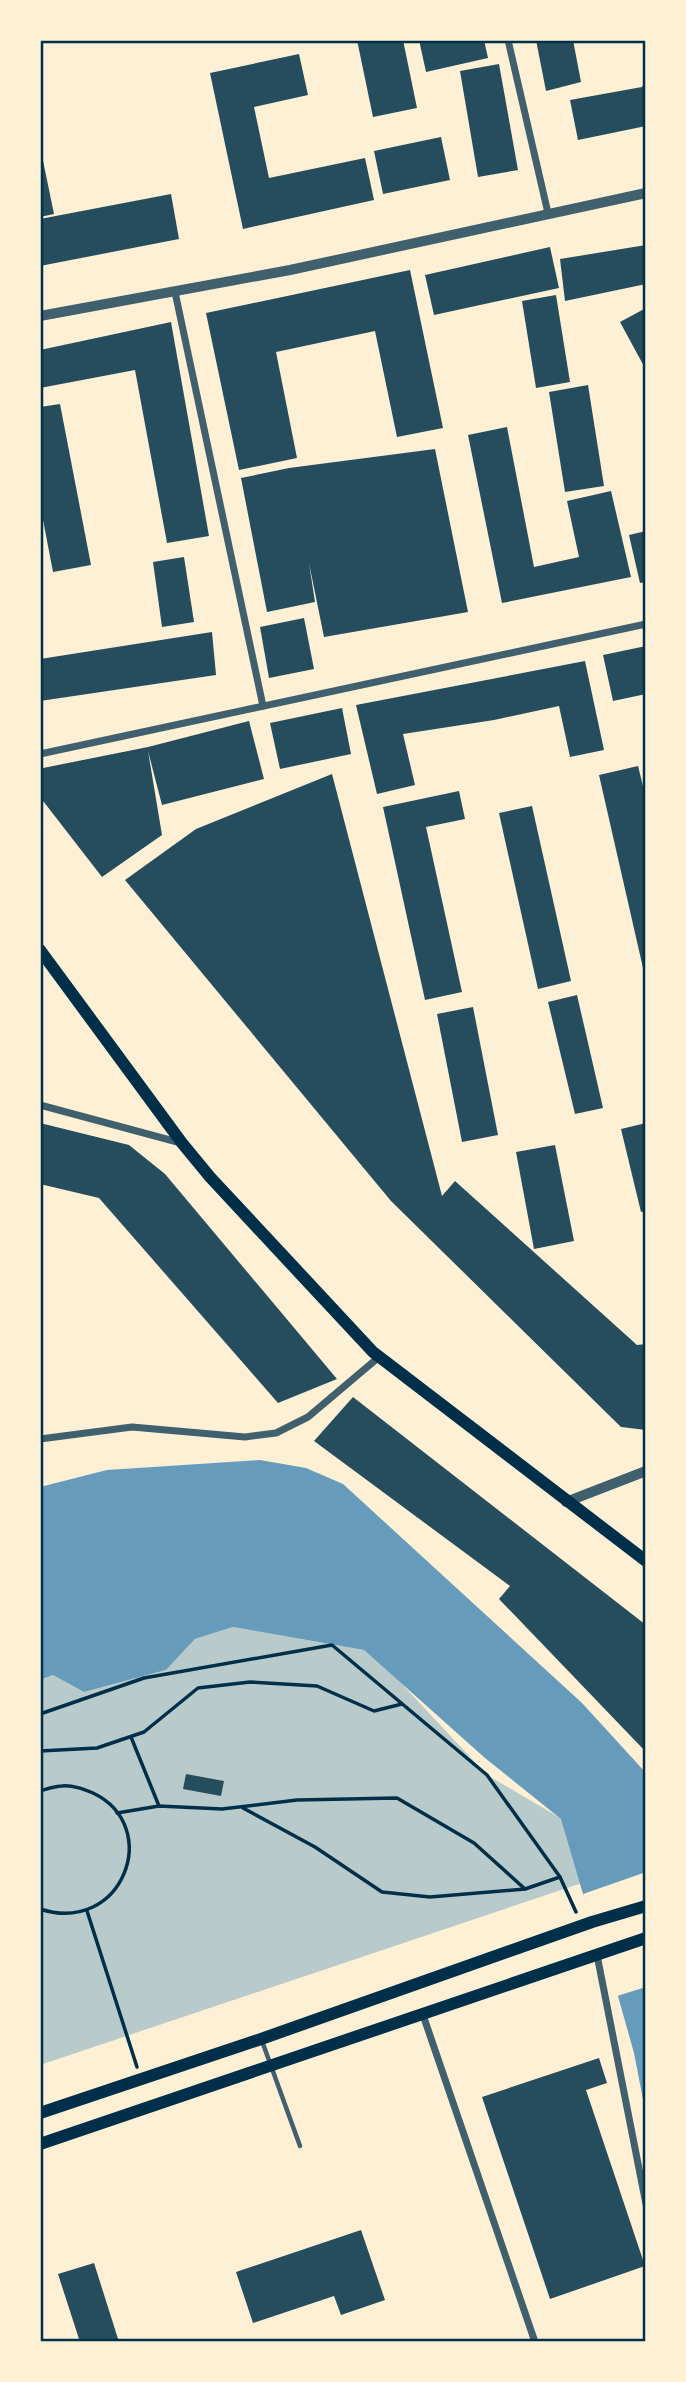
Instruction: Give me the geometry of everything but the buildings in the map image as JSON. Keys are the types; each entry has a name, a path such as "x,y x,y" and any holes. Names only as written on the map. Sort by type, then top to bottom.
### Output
{"main road":[{"path":"40,950 210,1177 379,1357 646,1562"},
{"path":"40,2113 646,1906"},
{"path":"40,2144 646,1938"}],"street":[{"path":"508,40 548,213"},
{"path":"40,316 290,270 646,193"},
{"path":"175,292 263,706"},
{"path":"40,754 646,624"},
{"path":"40,1105 182,1143"},
{"path":"40,1439 132,1427 245,1437 276,1433 308,1416 379,1357"},
{"path":"566,1502 646,1471"},
{"path":"601,1952 646,2204"},
{"path":"423,2015 535,2342"}],"lane":[{"path":"261,2039 300,2146"}],"path":[{"path":"40,1714 144,1678 332,1645 487,1775 560,1877 588,1924"},
{"path":"40,1751 97,1748 144,1732 198,1688 250,1682 317,1686 374,1711 402,1704"},
{"path":"131,1737 159,1805"},
{"path":"40,1791 61,1786 82,1788 102,1797 117,1813 126,1830 129,1850 126,1869 118,1887 104,1901 87,1910 71,1914 40,1909"},
{"path":"117,1813 159,1805 222,1809 297,1800 397,1798 474,1843 525,1889"},
{"path":"242,1807 315,1847 382,1892 430,1897 525,1889 560,1877"},
{"path":"87,1910 141,2079"}],"shaded area":[{"path":"233,1627 364,1650 400,1682 487,1775 579,1829 582,1883 40,2065 40,1680 53,1675 84,1692 166,1670 195,1639"}],"water":[{"path":"260,1460 306,1468 343,1484 582,1703 646,1773 646,2115 634,2053 605,1950 583,1894 561,1819 485,1758 364,1650 233,1627 195,1639 166,1670 84,1692 53,1675 40,1680 40,1487 107,1470"}],"pier":[{"path":"646,1872 646,1987 617,1996 583,1894"}]}
